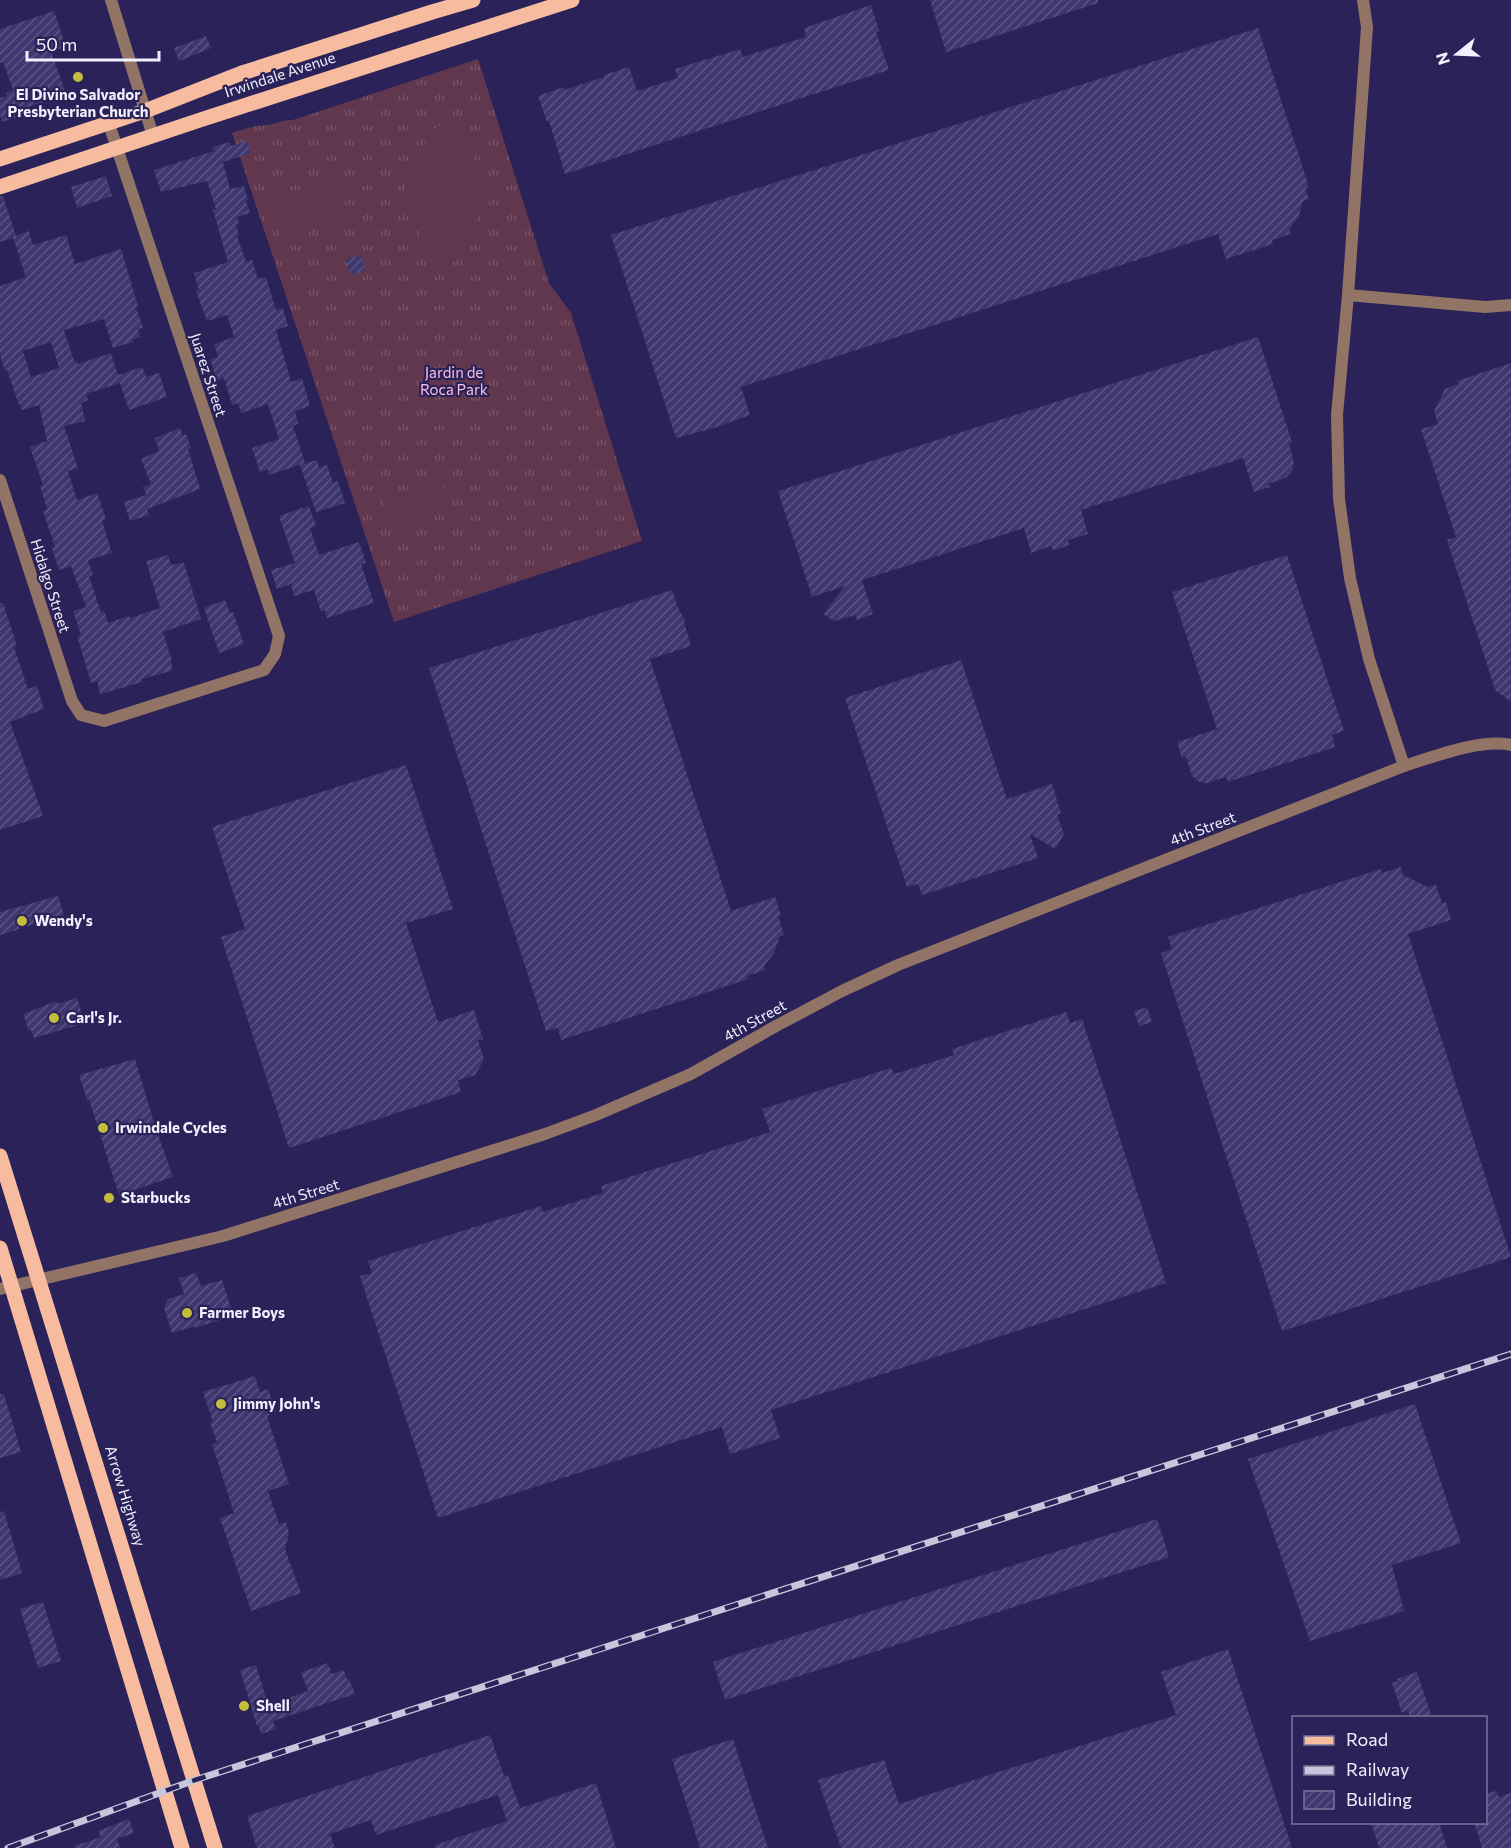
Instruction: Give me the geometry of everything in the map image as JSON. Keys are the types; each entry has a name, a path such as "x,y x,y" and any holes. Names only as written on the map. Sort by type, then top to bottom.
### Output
{"main road":[{"name":"Irwindale Avenue","path":"0,159 146,111 242,73 473,0"},
{"name":"Irwindale Avenue","path":"0,187 572,0"},
{"name":"Arrow Highway","path":"0,1156 215,1848"},
{"path":"0,1248 6,1287 182,1848"}],"street":[{"path":"111,0 153,136"},
{"path":"1362,0 1367,27 1337,415 1339,499 1350,578 1369,660 1404,766"},
{"name":"Juarez Street","path":"72,701 81,715 104,721 115,718 264,670 275,654 279,636 109,124"},
{"path":"1348,295 1485,307 1511,305"},
{"name":"Hidalgo Street","path":"0,480 72,701"},
{"name":"4th Street","path":"6,1287 223,1236 545,1134 596,1115 691,1074 842,991 898,965 1404,766 1451,751 1499,742 1511,745"}],"green space":[{"name":"Jardin de Roca Park","path":"478,59 549,283 571,313 642,541 394,622 232,133 293,120"},
{"path":"443,124 460,128 465,133 487,195 485,206 458,258 448,266 436,268 429,264 404,185 432,130"},
{"path":"333,178 346,216 281,239 268,201"},
{"path":"442,483 450,508 392,526 384,500"}],"building":[{"path":"930,0 1098,0 1098,3 946,52"},
{"path":"871,5 879,31 876,32 889,70 565,174 549,121 547,122 538,96 564,87 565,90 629,67 637,91 678,78 675,69 740,49 743,57 806,37 804,28"},
{"path":"54,11 66,47 51,51 66,94 22,109 24,115 2,122 0,98 7,96 6,93 13,90 3,62 0,63 0,29"},
{"path":"1258,28 1308,184 1306,191 1309,200 1303,201 1299,216 1289,230 1291,234 1272,240 1273,244 1226,259 1218,234 741,387 750,415 676,438 611,235"},
{"path":"206,36 211,48 179,61 174,48"},
{"path":"247,141 251,153 223,162 230,189 244,186 248,200 246,201 250,213 237,217 239,224 236,225 239,236 237,236 246,262 252,260 258,279 266,277 276,310 283,308 288,326 276,330 291,382 302,378 310,406 295,411 298,424 293,426 305,463 269,475 268,469 260,472 252,448 279,439 268,404 241,413 238,403 232,405 224,378 217,381 210,359 218,357 214,344 234,337 227,315 207,321 196,291 199,290 194,273 228,262 207,181 161,192 154,170 214,151 213,147 230,142 231,146"},
{"path":"106,176 112,196 77,208 71,187"},
{"path":"3,196 16,236 29,231 33,245 66,235 75,264 121,249 143,328 138,329 140,337 133,339 133,342 113,348 104,319 64,330 77,364 111,353 118,375 142,367 146,377 159,373 167,397 129,410 120,383 86,394 88,400 81,403 85,421 64,426 78,468 68,471 77,500 97,493 106,519 102,521 112,553 88,560 93,575 89,576 101,612 104,611 108,623 160,608 146,561 168,555 171,565 184,563 201,619 163,632 171,658 171,671 100,694 97,681 91,683 77,636 81,635 73,611 86,607 71,566 59,570 52,548 55,547 43,511 47,509 40,486 43,485 30,447 47,441 39,405 22,410 0,355 0,286 26,277 13,238 0,242 0,197","holes":["51,342 59,368 31,377 23,351"]},
{"path":"361,255 366,270 351,275 345,260"},
{"path":"1258,337 1292,442 1289,444 1294,463 1292,471 1286,478 1268,484 1270,487 1254,492 1243,458 1081,510 1088,534 1068,540 1069,545 1061,548 1053,550 1051,546 1031,553 1024,528 862,580 873,614 857,620 855,615 835,621 823,614 845,586 812,597 778,491"},
{"path":"1511,363 1511,702 1495,690 1447,540 1456,537 1421,429 1438,424 1434,411 1445,389 1458,384 1457,381"},
{"path":"180,428 183,436 186,434 191,448 188,449 200,489 147,509 149,515 130,521 124,502 146,495 143,487 151,484 141,459 159,451 155,438"},
{"path":"317,460 319,468 327,465 333,483 338,481 345,503 316,512 300,465"},
{"path":"309,506 316,526 310,528 319,555 359,542 366,563 361,564 374,603 327,618 325,610 321,612 314,590 294,596 291,584 277,589 271,570 295,563 279,516"},
{"path":"1287,555 1344,731 1332,735 1335,747 1228,782 1226,777 1207,783 1200,782 1192,776 1186,757 1182,758 1177,742 1217,729 1172,592"},
{"path":"672,590 684,618 691,646 650,659 731,911 775,897 784,935 780,936 774,953 764,966 765,970 747,976 748,979 561,1040 558,1028 546,1031 429,668"},
{"path":"225,600 230,613 233,612 244,644 219,653 204,608"},
{"path":"0,603 3,603 17,646 14,647 28,689 37,686 44,709 10,722 43,816 0,830"},
{"path":"961,660 1007,799 1052,784 1061,813 1057,815 1064,834 1055,849 1030,834 1038,858 922,895 918,884 907,887 845,698"},
{"path":"406,765 453,909 406,923 438,1022 474,1010 483,1039 478,1040 484,1060 475,1075 458,1080 461,1092 289,1148 221,937 245,929 212,827"},
{"path":"1401,867 1403,875 1428,887 1436,885 1442,903 1446,902 1451,920 1408,934 1511,1257 1282,1331 1161,953 1172,949 1168,937 1381,869 1382,873"},
{"name":"Wendy's","path":"58,896 64,915 0,935 0,912"},
{"name":"Carl's Jr.","path":"77,998 85,1023 34,1038 23,1014 57,1001 58,1004"},
{"path":"1147,1007 1152,1022 1139,1026 1134,1011"},
{"path":"1066,1012 1070,1023 1082,1019 1166,1283 771,1410 780,1438 730,1454 722,1427 438,1518 360,1276 372,1273 368,1261 541,1206 543,1212 603,1193 601,1186 770,1132 762,1109 891,1068 894,1074 954,1055 952,1049"},
{"path":"135,1059 173,1177 119,1195 89,1099 87,1100 79,1075"},
{"path":"196,1273 201,1286 222,1280 233,1314 195,1328 195,1326 172,1333 164,1308 168,1299 184,1294 179,1278"},
{"path":"255,1376 260,1392 268,1389 276,1413 267,1416 289,1484 268,1491 279,1524 286,1522 289,1533 285,1549 301,1593 251,1611 220,1518 234,1513 212,1444 217,1443 203,1392"},
{"path":"0,1394 4,1394 21,1452 0,1458"},
{"path":"1415,1404 1461,1543 1392,1565 1404,1611 1310,1641 1248,1459"},
{"path":"4,1511 22,1573 0,1580 0,1512"},
{"path":"1157,1519 1169,1557 725,1700 713,1662"},
{"path":"43,1602 61,1661 38,1668 20,1609"},
{"path":"1228,1649 1292,1848 841,1848 818,1780 884,1760 899,1804 1176,1715 1161,1672"},
{"path":"328,1663 332,1674 344,1670 355,1694 273,1721 276,1729 261,1734 240,1670 256,1665 268,1705 308,1691 301,1672"},
{"path":"1417,1672 1431,1716 1409,1716 1408,1711 1402,1713 1392,1683 1398,1681 1397,1679"},
{"path":"490,1735 504,1776 508,1775 520,1808 596,1783 616,1848 435,1848 435,1845 507,1821 498,1795 376,1835 371,1820 330,1834 335,1848 257,1848 247,1816"},
{"path":"733,1739 768,1848 700,1848 672,1759"},
{"path":"1496,1791 1499,1797 1511,1793 1511,1848 1482,1848 1475,1824 1487,1824 1487,1793"},
{"path":"129,1819 134,1833 117,1839 120,1848 75,1848 74,1846 101,1837 98,1831"},
{"path":"1372,1824 1440,1824 1447,1848 1379,1848"}],"railway":[{"path":"8,1848 195,1780 1511,1354"}],"place":[{"name":"El Divino Salvador Presbyterian Church","path":"78,77"},
{"name":"Wendy's","path":"22,921"},
{"name":"Carl's Jr.","path":"54,1018"},
{"name":"Irwindale Cycles","path":"103,1128"},
{"name":"Starbucks","path":"109,1198"},
{"name":"Farmer Boys","path":"187,1313"},
{"name":"Jimmy John's","path":"221,1404"},
{"name":"Shell","path":"244,1706"}]}
